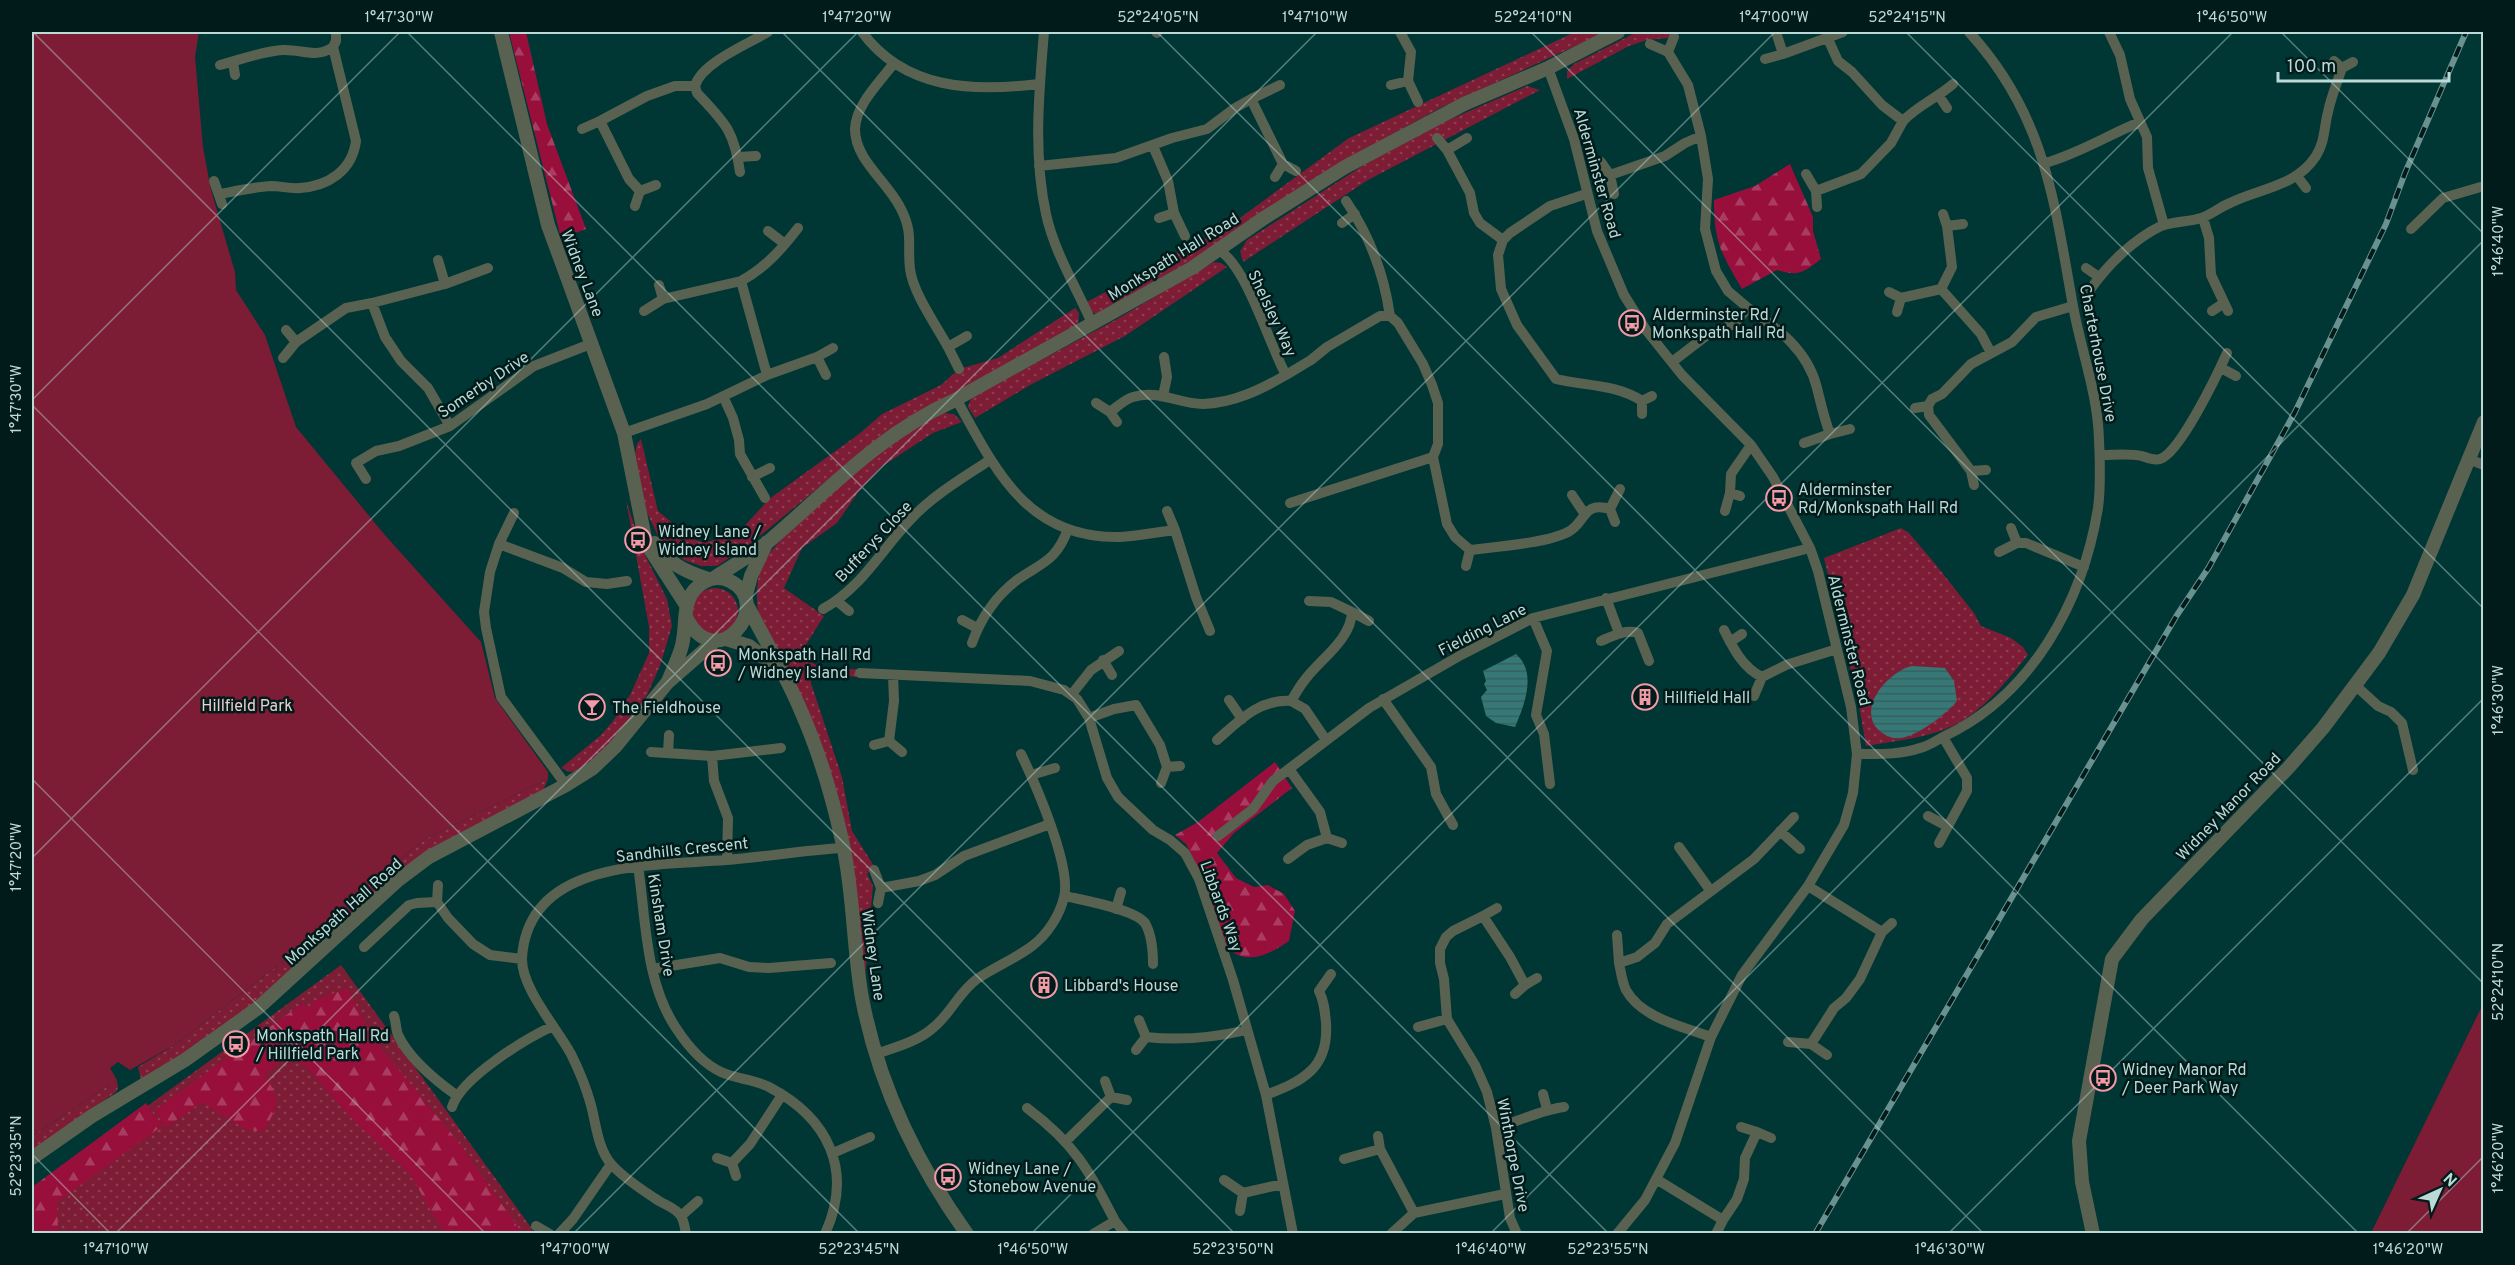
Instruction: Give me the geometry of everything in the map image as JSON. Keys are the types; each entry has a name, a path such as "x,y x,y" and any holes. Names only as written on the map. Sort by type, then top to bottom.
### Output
{"street":[{"path":"220,65 285,50 314,54 326,52 333,47 336,41 336,32"},
{"name":"Widney Lane","path":"501,32 548,225 624,433 646,543 686,611"},
{"path":"740,172 732,134 697,93 695,86 697,80 713,63 768,32"},
{"path":"862,32 894,63 915,75 940,84 972,87 1040,84"},
{"path":"1044,32 1040,84 1039,166 1046,215 1068,273 1090,319 1089,326"},
{"path":"1400,32 1411,52 1408,81 1418,102"},
{"name":"Monkspath Hall Road","path":"711,578 767,543 867,453 922,415 953,401 1173,279 1290,201 1346,167 1464,104 1548,68 1618,32"},
{"path":"1776,32 1782,54"},
{"path":"1765,59 1843,32"},
{"name":"Charterhouse Drive","path":"1857,754 1898,753 1921,748 1973,722 2003,699 2036,661 2067,608 2084,567 2098,507 2099,422 2045,163 2026,115 1992,58 1968,32"},
{"path":"2109,32 2120,55 2130,99 2147,137 2148,168 2164,225"},
{"path":"1668,52 1674,37"},
{"path":"1828,39 1838,61 1852,72 1882,105 1903,121"},
{"path":"1650,44 1668,52 1688,85 1701,136 1708,179 1705,229 1716,271 1728,291 1780,330 1798,348 1817,387 1821,409 1830,434"},
{"path":"214,181 221,199 271,186 298,188 323,184 338,176 349,165 356,141 333,47"},
{"path":"234,62 235,75"},
{"path":"2090,290 2099,277 2138,240 2164,225 2203,218 2230,203 2277,187 2297,176 2316,156 2325,136 2338,64 2353,62"},
{"path":"894,63 861,108 855,128 857,142 861,153 884,181 903,214 911,239 910,269 915,286 959,369"},
{"name":"Alderminster Road","path":"1548,68 1574,139 1597,231 1624,295 1646,330 1672,362 1751,444 1773,477 1810,548 1838,649 1851,707 1857,754 1853,793 1844,825 1808,886 1742,975 1711,1037 1675,1143 1644,1200 1617,1233"},
{"path":"1391,85 1408,81"},
{"path":"1816,191 1861,174 1891,143 1903,121 1914,109 1939,96 1953,84"},
{"path":"1039,166 1116,158 1172,138 1207,129 1235,108 1280,85"},
{"path":"582,129 647,96 675,86 695,86"},
{"path":"1939,96 1947,108"},
{"path":"1251,99 1283,164 1296,171"},
{"path":"600,121 628,179 640,191"},
{"path":"2045,163 2071,156 2093,143 2140,122"},
{"path":"1610,175 1665,156 1701,136"},
{"path":"1437,138 1447,150 1470,193 1474,213 1480,224 1503,240"},
{"path":"1447,150 1467,138"},
{"path":"1153,146 1168,181 1174,213 1185,237"},
{"path":"738,157 756,156"},
{"path":"1601,162 1610,175 1614,194"},
{"path":"1275,177 1283,164"},
{"path":"1806,174 1816,191 1817,207"},
{"path":"2297,176 2306,188"},
{"path":"640,191 656,185"},
{"path":"2411,229 2442,198 2484,186"},
{"path":"635,206 640,191"},
{"path":"1586,194 1550,206 1503,240 1498,255 1501,289 1517,325 1554,385 1609,387 1647,398 1642,414"},
{"path":"1346,201 1372,243 1388,298 1390,316 1398,323 1423,364 1438,403 1438,444 1433,457 1447,524 1455,537 1470,550 1506,546 1569,532 1584,513 1592,509 1610,509"},
{"path":"1159,218 1174,213"},
{"path":"1342,223 1355,214"},
{"path":"1941,289 1952,267 1947,226 1943,214"},
{"path":"2203,218 2210,238 2211,275 2226,307 2212,311"},
{"path":"1947,226 1963,224"},
{"path":"644,311 663,299 741,281 759,271 798,228"},
{"path":"768,231 785,244"},
{"name":"Shelsley Way","path":"1219,250 1232,261 1252,297 1274,354 1286,375 1344,336 1380,316 1390,316"},
{"path":"438,260 445,284"},
{"path":"283,358 296,342 346,308 445,284 488,268"},
{"path":"2086,268 2099,277"},
{"path":"741,281 767,375"},
{"path":"659,285 663,299"},
{"path":"1941,289 1981,334 1992,354"},
{"path":"1889,292 1901,298 1941,289"},
{"path":"1897,312 1901,298"},
{"path":"372,303 385,337 401,361 428,388 450,426"},
{"path":"1974,485 1971,471 1929,415 1928,406 1932,399 1942,394 1971,364 2012,342 2036,317 2073,306"},
{"path":"1672,362 1706,336 1734,324 1748,308"},
{"path":"286,330 296,342"},
{"path":"948,347 967,336"},
{"name":"Somerby Drive","path":"366,479 352,461 450,426 534,366 593,343"},
{"path":"624,433 670,418 767,375 817,357 833,348"},
{"path":"2100,455 2139,456 2158,460 2167,455 2174,449 2228,353"},
{"path":"817,357 826,375"},
{"path":"1162,396 1167,377 1164,357"},
{"path":"2221,368 2236,376"},
{"path":"1110,412 1133,397 1162,396 1186,403 1204,404 1244,396 1286,375"},
{"path":"723,396 733,418 740,454 765,498"},
{"path":"953,401 959,404 990,460 1019,498 1039,515 1068,529 1119,537 1175,530"},
{"path":"1096,403 1110,412 1117,423"},
{"path":"1915,408 1928,406"},
{"name":"Widney Manor Road","path":"2093,1233 2082,1182 2079,1141 2112,959 2142,919 2289,767 2323,728 2396,628 2413,595 2484,422"},
{"path":"1804,443 1850,429"},
{"path":"1725,512 1735,495 1731,474 1751,444"},
{"path":"1290,502 1433,457"},
{"path":"2468,459 2484,465"},
{"name":"Bufferys Close","path":"823,609 837,600 865,575 917,514 941,494 990,460"},
{"path":"752,477 770,468"},
{"path":"1971,471 1986,470"},
{"path":"1307,484 1311,495"},
{"path":"1615,522 1610,509 1620,489"},
{"path":"1572,495 1584,513"},
{"path":"1167,511 1210,631"},
{"path":"514,513 499,544 490,572 484,612 501,697 566,785"},
{"name":"Widney Lane","path":"643,523 665,557 682,571 711,578"},
{"path":"2011,528 2017,543"},
{"path":"972,643 977,628 990,606 1015,582 1055,556 1068,529"},
{"name":"Monkspath Hall Road","path":"746,600 751,576 767,543"},
{"path":"1999,552 2017,543 2026,543 2084,567"},
{"path":"499,544 563,568 586,582 607,584 627,580"},
{"name":"Fielding Lane","path":"1218,836 1253,809 1273,781 1383,699 1533,618 1810,548"},
{"path":"1466,566 1470,550"},
{"path":"711,578 732,582 746,600 741,627 720,640 696,634 686,611 694,589 711,578"},
{"path":"1606,598 1618,633"},
{"name":"Widney Lane","path":"746,600 801,711 819,758 843,848 862,997 876,1054 894,1104 928,1173 967,1233"},
{"name":"Bufferys Close","path":"837,600 849,611"},
{"path":"1309,601 1330,602 1369,621"},
{"name":"Monkspath Hall Road","path":"667,683 682,648 686,611"},
{"path":"1291,701 1304,680 1340,640 1352,621 1352,612"},
{"path":"1533,618 1547,651 1536,715 1544,734 1550,784"},
{"path":"962,620 977,628"},
{"path":"1724,630 1752,672 1762,677"},
{"path":"1601,641 1618,633 1631,631 1638,633 1648,661"},
{"path":"1730,642 1742,634"},
{"name":"Widney Lane","path":"720,640 749,646 780,670"},
{"name":"Monkspath Hall Road","path":"32,1158 92,1116 186,1060 258,1008 397,881 429,858 566,785 593,768 615,747 667,683 720,640"},
{"path":"1754,696 1762,677 1786,665 1838,649"},
{"path":"860,673 1030,681 1072,694 1090,670 1119,651"},
{"path":"1103,660 1112,675"},
{"path":"889,741 894,701 893,675"},
{"path":"2355,685 2378,706 2391,712 2402,723 2413,770"},
{"name":"Libbards Way","path":"1072,694 1089,718 1107,778 1118,797 1153,830 1170,840 1185,853 1193,864 1233,980 1266,1095 1293,1233"},
{"path":"1229,699 1242,719"},
{"path":"1383,699 1431,767 1434,805 1453,825"},
{"path":"1217,740 1242,719 1274,700 1291,701 1305,709 1326,741"},
{"path":"1089,718 1114,709 1136,705 1160,746 1167,767 1161,783"},
{"path":"668,753 669,735"},
{"path":"1939,843 1967,791 1966,778 1944,737"},
{"path":"874,745 889,741"},
{"path":"889,741 902,752"},
{"path":"651,753 711,756 781,748"},
{"path":"876,1054 916,1039 934,1028 964,991 977,979 1032,947 1045,935 1065,896 1060,850 1021,754"},
{"path":"711,756 714,781 728,818 727,860"},
{"path":"1167,767 1180,766"},
{"path":"1031,775 1055,768"},
{"path":"1289,770 1320,812 1326,838"},
{"path":"1928,816 1947,826"},
{"path":"1618,963 1637,957 1655,943 1667,924 1754,859 1794,817"},
{"path":"880,888 927,878 964,856 1050,824"},
{"path":"1780,831 1800,849"},
{"path":"1288,859 1307,845 1326,838 1342,843"},
{"path":"1679,847 1710,890"},
{"name":"Sandhills Crescent","path":"681,1216 611,1164 598,1137 582,1080 570,1053 526,980 522,959 528,930 538,910 552,896 592,877 638,866 727,860 843,848"},
{"name":"Kinsham Drive","path":"638,866 652,969 662,1002 675,1027 695,1053 721,1072 766,1086 782,1095 808,1113 824,1134 833,1153 837,1182 836,1204 825,1233"},
{"path":"874,870 880,888 878,903"},
{"path":"438,885 437,902 448,918 473,945 490,956 522,959"},
{"path":"1808,886 1882,932"},
{"path":"1116,909 1120,892"},
{"path":"1065,896 1131,914 1145,924 1153,946 1153,964"},
{"path":"364,947 409,905 437,902"},
{"name":"Winthorpe Drive","path":"1497,908 1453,931 1446,937 1440,949 1447,1019 1475,1065 1487,1092 1496,1128 1510,1218 1517,1233"},
{"path":"1483,916 1525,985"},
{"path":"1811,1044 1834,1008 1846,998 1860,979 1882,932 1892,923"},
{"path":"1617,935 1618,963 1625,988 1639,1006 1658,1017 1711,1037"},
{"path":"652,969 720,958 749,967 770,968 831,963"},
{"path":"1266,1095 1293,1084 1307,1075 1321,1059 1327,1034 1325,1010 1314,991 1331,974"},
{"path":"1515,994 1537,978"},
{"path":"394,1016 398,1035 414,1057 430,1076 456,1095"},
{"path":"1418,1027 1447,1019"},
{"path":"1139,1020 1146,1037"},
{"path":"452,1107 456,1095 496,1061 531,1036 553,1026"},
{"path":"1146,1037 1188,1040 1247,1030"},
{"path":"1136,1050 1146,1037"},
{"path":"1788,1042 1811,1044 1827,1055"},
{"path":"1105,1082 1111,1097"},
{"path":"1543,1094 1547,1109"},
{"path":"732,1163 750,1144 782,1095"},
{"path":"1111,1097 1126,1100"},
{"path":"1066,1141 1111,1097"},
{"path":"1496,1128 1526,1119 1547,1109 1564,1107"},
{"path":"1027,1108 1066,1141 1084,1162 1115,1221 1125,1233"},
{"path":"1741,1127 1771,1138"},
{"path":"1716,1233 1737,1199 1744,1179 1745,1158 1757,1132"},
{"path":"1378,1136 1380,1149 1414,1214"},
{"path":"833,1153 870,1137"},
{"path":"1344,1159 1380,1149"},
{"path":"717,1158 732,1163"},
{"path":"732,1163 736,1176"},
{"path":"559,1233 573,1219 611,1164"},
{"path":"1224,1179 1243,1193 1283,1184"},
{"path":"1656,1179 1723,1220"},
{"path":"1240,1211 1243,1193"},
{"path":"1391,1233 1414,1214 1505,1194"},
{"path":"686,1233 681,1216 698,1201"},
{"path":"1093,1233 1115,1221"},
{"path":"536,1226 550,1233"}],"green space":[{"name":"Hillfield Park","path":"32,32 199,32 195,57 203,147 211,190 235,272 236,290 265,335 296,427 384,534 481,642 495,698 548,772 548,779 425,839 369,885 313,938 176,1044 130,1070 118,1062 110,1068 117,1080 32,1136"},
{"path":"509,32 526,32 547,124 586,229 561,238"},
{"path":"1575,32 1606,32 1440,108 1376,143 1212,249 1096,314 1091,312 1085,303 1195,243 1222,231 1349,138"},
{"path":"1637,32 1674,32 1668,38 1647,40 1629,46 1567,79 1567,71 1574,64"},
{"path":"1527,86 1540,90 1368,180 1243,262 1240,251 1247,240 1367,163 1444,122"},
{"path":"1790,164 1813,217 1813,231 1821,259 1801,272 1791,273 1777,270 1742,289 1720,247 1715,227 1714,200 1755,186"},
{"path":"1214,262 1227,267 1125,336 1030,385 975,418 968,407 971,398 1117,319"},
{"path":"1075,308 1079,313 1078,327 921,411 885,433 750,544 717,566 701,566 684,560 660,540 647,513 635,454 637,444 641,439 658,511 692,539 702,542 711,541 740,531 769,499 859,434 882,414 941,385 959,369 998,358"},
{"path":"944,413 954,414 962,422 933,433 881,467 859,491 837,523 802,548 784,588 824,616 802,651 807,658 827,668 860,669 858,677 826,674 809,677 842,777 852,831 874,866 867,874 873,886 865,976 846,845 758,612 757,584 766,558 797,524 893,443"},
{"path":"626,500 642,549 667,599 672,626 660,666 647,695 630,720 605,750 578,771 570,772 561,768 601,735 613,721 630,695 649,653 649,627"},
{"path":"1901,528 1909,533 1936,565 1974,613 1981,626 2011,638 2023,647 2028,655 1989,699 1954,725 1922,736 1866,746 1859,705 1824,558"},
{"path":"715,588 731,595 738,611 731,627 715,634 699,627 692,611 699,595"},
{"path":"1275,762 1292,788 1234,833 1217,853 1236,878 1254,887 1268,885 1284,894 1295,911 1289,941 1266,954 1242,956 1227,947 1195,862 1186,844 1175,835 1198,822"},
{"path":"548,779 542,793 424,856 255,1004 187,1054 141,1079 138,1067 176,1044 313,938 369,885 425,839"},
{"path":"341,965 535,1233 32,1233 32,1190"},
{"path":"347,988 373,1039 456,1139 522,1233 444,1233 410,1174 351,1118 307,1067 286,1056 265,1075 274,1091 276,1103 264,1131 247,1130 202,1102 165,1128 155,1110 303,1003 307,1008 316,1000"},
{"path":"2483,1004 2483,1233 2371,1233"},
{"path":"117,1080 116,1092 32,1151 32,1136"},
{"path":"146,1103 162,1126 57,1202 58,1232 32,1233 32,1187"}],"water":[{"path":"1516,654 1522,661 1528,679 1525,699 1515,727 1496,723 1486,716 1481,697 1487,690 1483,671"},
{"path":"1912,666 1945,668 1954,681 1957,701 1945,713 1917,733 1907,737 1890,737 1878,729 1872,720 1871,709 1881,687 1901,670"}],"railway":[{"path":"1815,1234 2177,615 2209,567 2295,412 2386,224 2405,173 2466,32"}],"place":[{"name":"Alderminster Rd / Monkspath Hall Rd","path":"1632,323"},
{"name":"Alderminster Rd/Monkspath Hall Rd","path":"1779,498"},
{"name":"Widney Lane / Widney Island","path":"638,540"},
{"name":"Monkspath Hall Rd / Widney Island","path":"718,663"},
{"name":"Hillfield Hall","path":"1645,697"},
{"name":"The Fieldhouse","path":"592,707"},
{"name":"Libbard's House","path":"1044,985"},
{"name":"Monkspath Hall Rd / Hillfield Park","path":"236,1044"},
{"name":"Widney Manor Rd / Deer Park Way","path":"2103,1078"},
{"name":"Widney Lane / Stonebow Avenue","path":"948,1177"}]}
